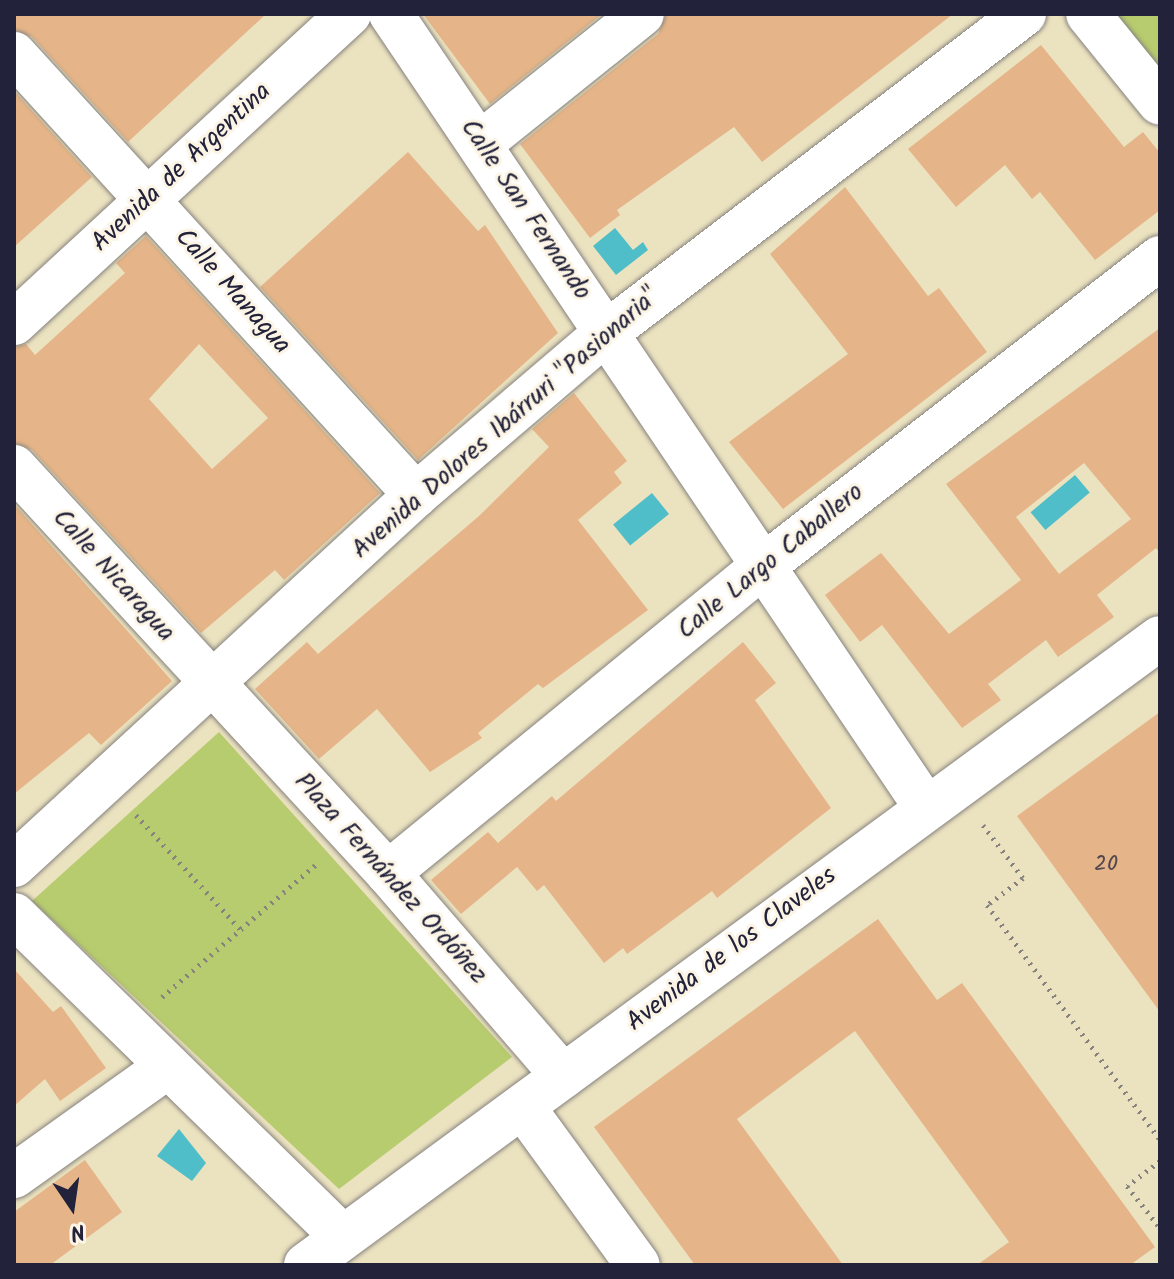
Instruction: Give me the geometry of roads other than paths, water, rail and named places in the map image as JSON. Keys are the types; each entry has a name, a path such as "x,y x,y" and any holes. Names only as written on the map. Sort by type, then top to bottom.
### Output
{"street":[{"name":"Avenida de Argentina","path":"14,323 349,14"},
{"name":"Calle San Fernando","path":"391,14 481,143 762,567 939,796"},
{"path":"481,143 642,14"},
{"name":"Avenida Dolores Ibárruri \"Pasionaria\"","path":"14,865 416,495 606,333 1024,14"},
{"path":"1088,14 1160,103"},
{"name":"Calle Managua","path":"14,54 416,495"},
{"name":"Calle Largo Caballero","path":"388,873 762,567 1160,258"},
{"name":"Calle Nicaragua","path":"14,467 212,686"},
{"name":"Avenida de los Claveles","path":"306,1265 939,796 1160,638"},
{"name":"Plaza Fernández Ordóñez","path":"212,686 388,873 563,1076"},
{"path":"14,915 343,1237"},
{"path":"14,1176 168,1066"},
{"path":"523,1107 638,1265"}],"water":[{"path":"615,228 633,250 643,242 648,250 616,275 593,246"},
{"path":"1075,475 1090,493 1045,530 1031,512"},
{"path":"652,493 669,514 630,545 613,524"},
{"path":"179,1129 206,1163 192,1181 157,1156"}]}
